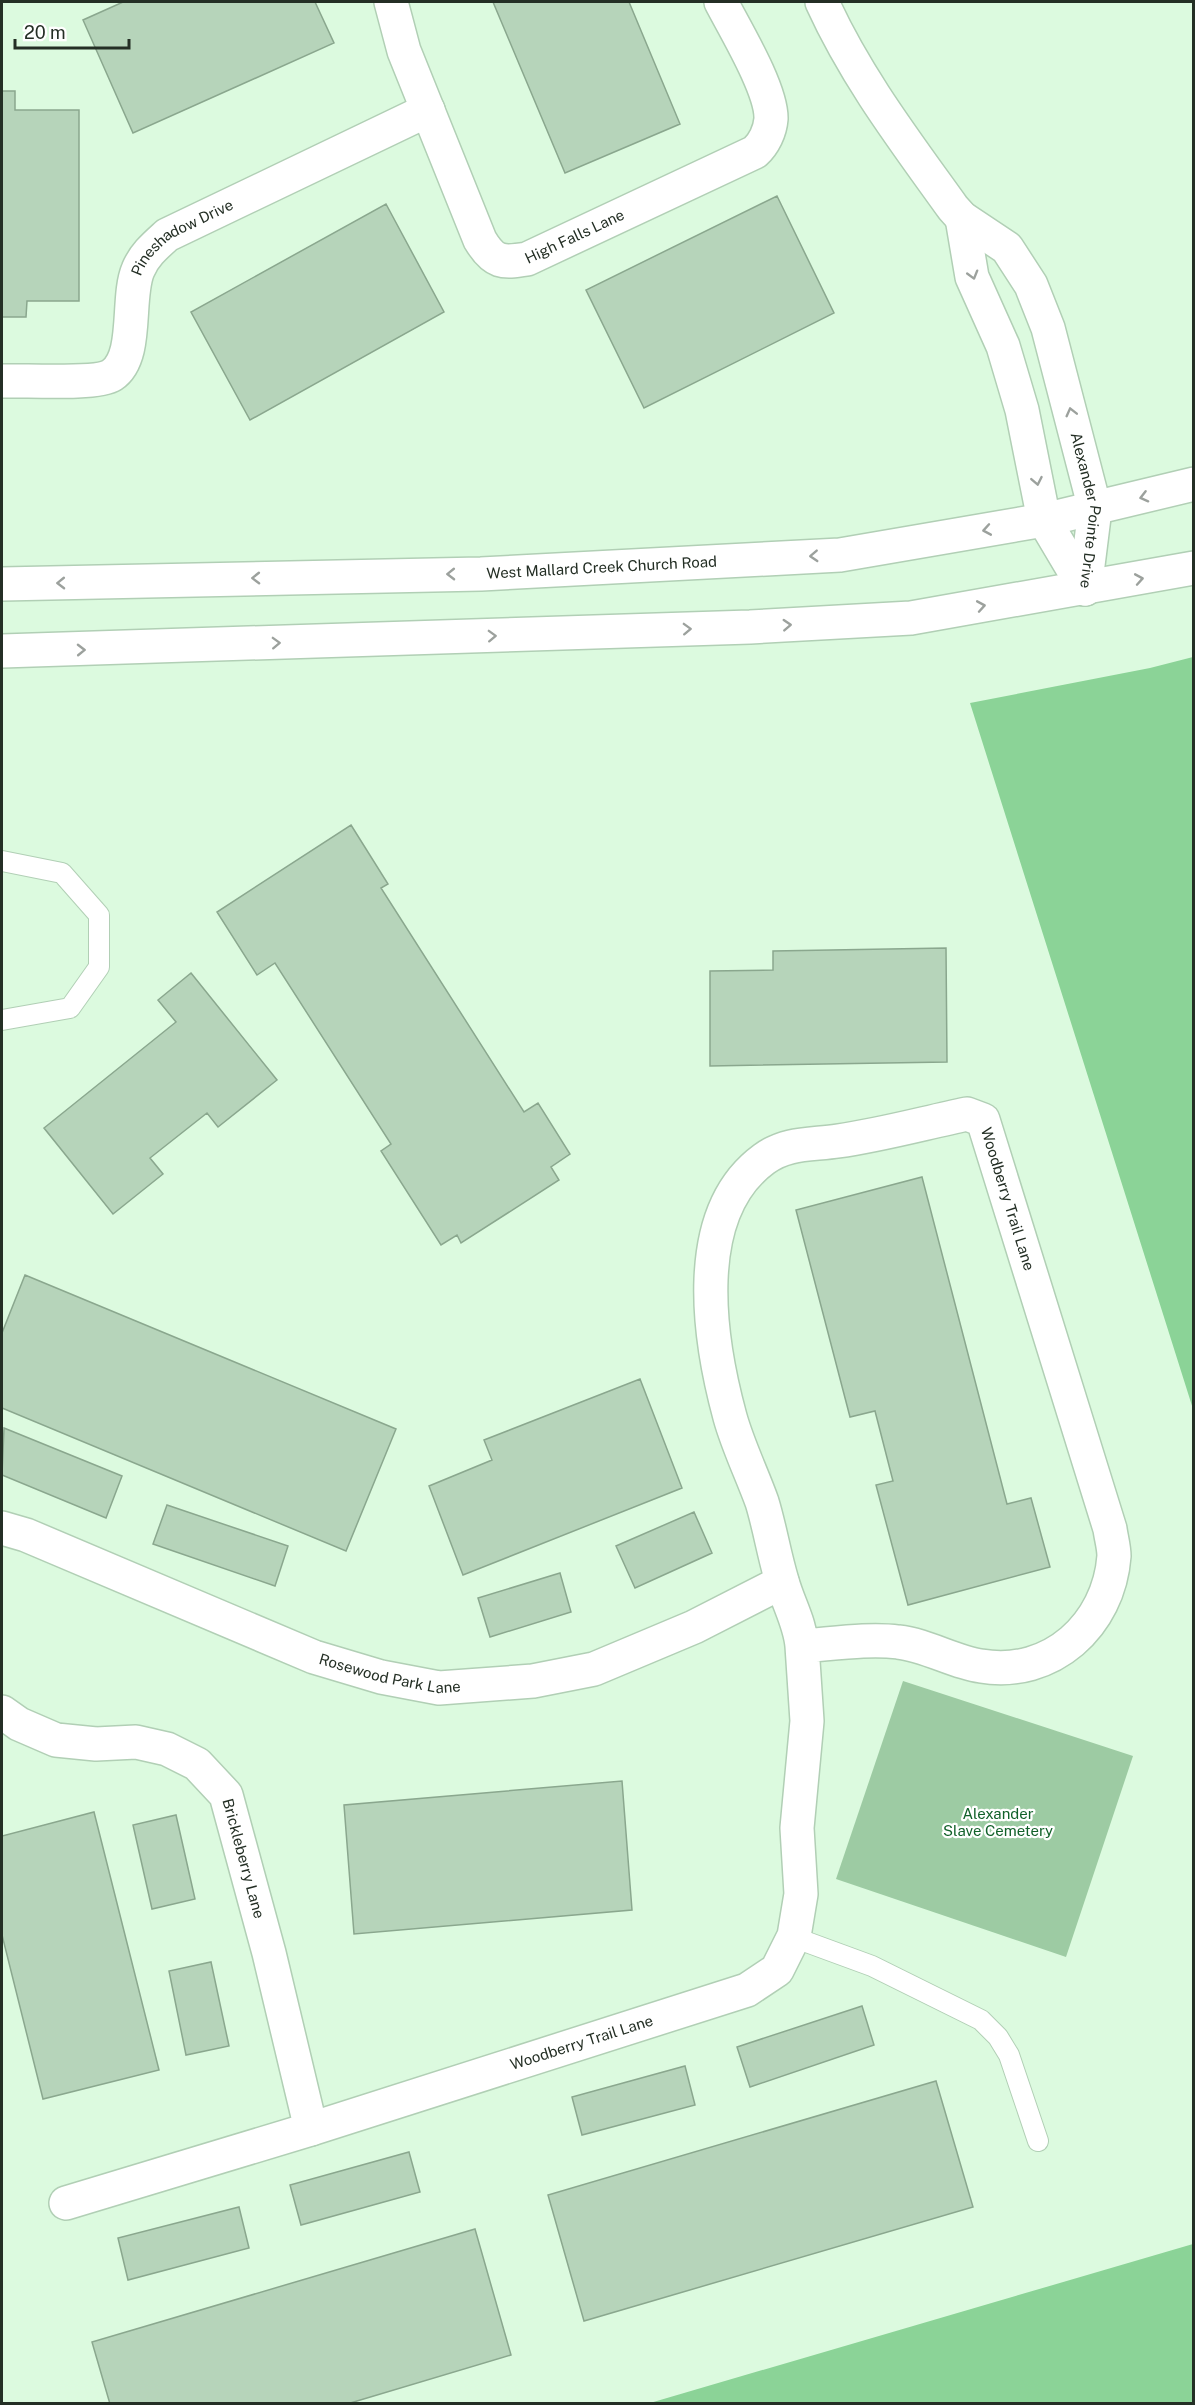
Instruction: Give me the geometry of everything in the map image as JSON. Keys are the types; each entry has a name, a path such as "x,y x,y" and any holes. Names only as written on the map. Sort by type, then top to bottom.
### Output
{"street":[{"name":"High Falls Lane","path":"391,2 404,51 480,240 489,255 506,262 527,259 755,152 764,144 771,119 765,90 721,2"},
{"name":"Alexander Pointe Drive","path":"822,2 839,39 873,96 962,218 1007,248 1031,285 1048,328 1095,509 1085,589"},
{"name":"Pineshadow Drive","path":"2,381 89,380 112,375 125,360 138,271 150,250 167,235 428,111"},
{"name":"Alexander Pointe Drive","path":"962,218 972,277 1003,346 1022,410 1044,520 1085,589"},
{"name":"West Mallard Creek Church Road","path":"2,584 481,574 840,555 1044,520 1194,484"},
{"path":"2,651 750,627 900,619 1085,589 1194,568"},
{"name":"Woodberry Trail Lane","path":"66,2203 311,2129 747,1990 777,1970 793,1937 801,1894 797,1828 807,1721 802,1646 801,1634 782,1582 762,1503 731,1419 715,1353 712,1326 712,1272 720,1224 736,1186 765,1158 794,1145 838,1141 967,1114 983,1120 1110,1529 1114,1555 1107,1589 1092,1622 1069,1646 1041,1661 1014,1668 980,1666 937,1651 897,1641 802,1646"},
{"name":"Rosewood Park Lane","path":"2,1528 26,1535 314,1658 381,1677 439,1688 533,1681 594,1669 694,1628 782,1582"},
{"name":"Brickleberry Lane","path":"2,1712 19,1724 56,1740 96,1744 136,1742 167,1749 197,1764 226,1795 269,1953 311,2129"}],"lane":[{"path":"2,861 62,873 99,915 99,967 70,1008 2,1020"},
{"path":"793,1937 872,1966 981,2020 998,2037 1010,2055 1038,2141"}],"green space":[{"path":"1194,657 1193,1409 970,703 1150,668"},
{"name":"Alexander Slave Cemetery","path":"903,1681 1133,1756 1066,1957 836,1879"},
{"path":"1193,2244 1193,2403 650,2403"}],"building":[{"path":"123,2 315,2 334,43 133,133 83,20"},
{"path":"493,2 629,2 680,124 565,173"},
{"path":"2,91 15,91 15,110 79,110 79,301 27,301 26,317 2,317"},
{"path":"777,196 834,313 644,408 586,290"},
{"path":"386,204 444,312 250,420 191,312"},
{"path":"351,825 388,884 381,888 524,1112 538,1103 570,1154 551,1167 559,1180 461,1243 457,1235 441,1245 381,1151 391,1144 275,963 257,975 217,912"},
{"path":"946,948 947,1062 710,1066 710,971 773,970 773,951"},
{"path":"191,973 277,1080 218,1127 207,1113 150,1158 163,1174 113,1214 44,1128 176,1022 158,1000"},
{"path":"922,1177 1007,1504 1031,1498 1050,1567 908,1605 876,1485 893,1481 875,1411 850,1417 796,1210"},
{"path":"25,1275 396,1429 346,1551 2,1408 2,1333"},
{"path":"640,1379 682,1488 463,1575 429,1486 492,1460 484,1440"},
{"path":"4,1428 122,1476 106,1518 2,1475"},
{"path":"167,1505 288,1546 275,1586 153,1544"},
{"path":"694,1512 712,1553 635,1588 616,1546"},
{"path":"560,1573 571,1612 490,1637 478,1598"},
{"path":"622,1781 632,1910 354,1934 344,1805"},
{"path":"94,1812 159,2070 43,2099 2,1935 2,1836"},
{"path":"176,1815 195,1899 152,1909 133,1825"},
{"path":"211,1962 229,2046 186,2055 169,1971"},
{"path":"862,2006 874,2045 750,2087 737,2047"},
{"path":"685,2066 695,2105 582,2135 572,2097"},
{"path":"936,2081 973,2207 584,2321 548,2195"},
{"path":"409,2152 420,2192 301,2225 290,2185"},
{"path":"239,2207 249,2248 128,2280 118,2238"},
{"path":"475,2229 511,2355 347,2404 110,2404 92,2342"}]}
